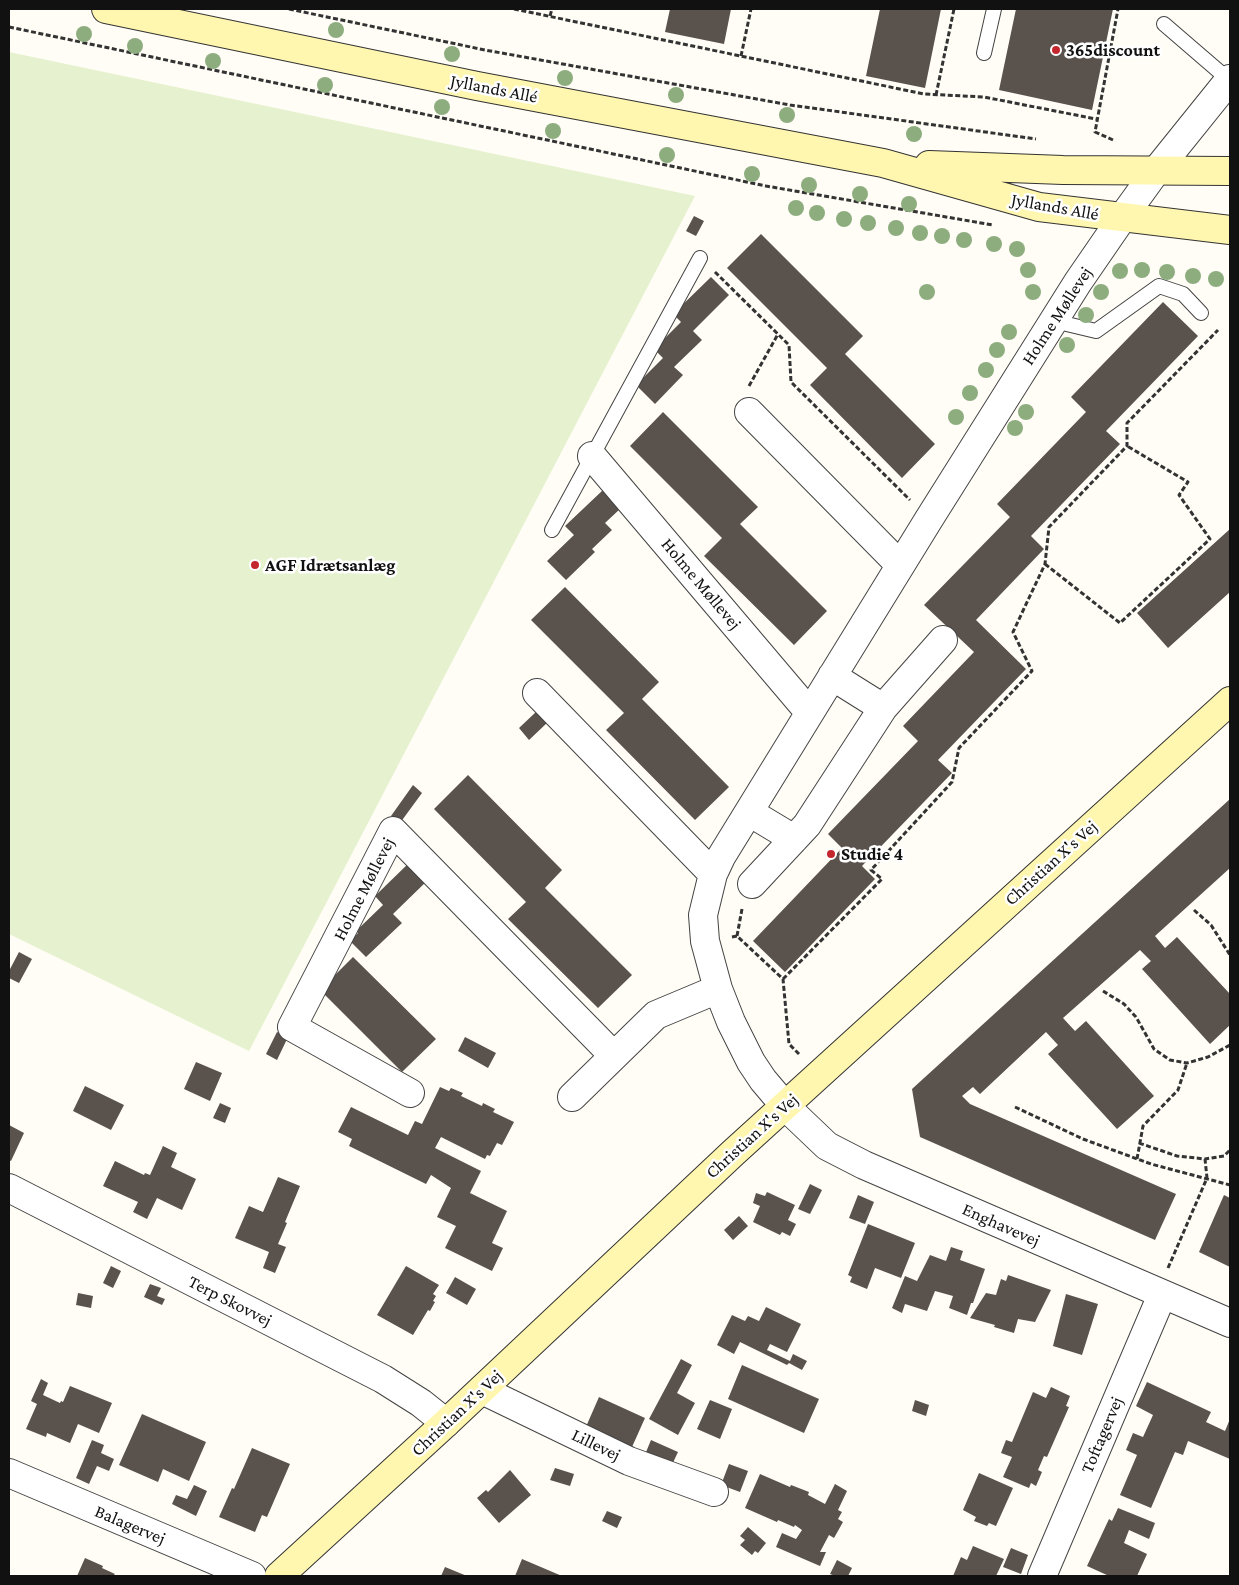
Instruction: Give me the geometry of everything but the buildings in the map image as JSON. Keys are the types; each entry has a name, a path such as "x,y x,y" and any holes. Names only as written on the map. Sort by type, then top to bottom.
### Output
{"street":[{"name":"Jyllands Allé","path":"106,9 477,86 883,163 1039,207 1230,230"},
{"name":"Holme Møllevej","path":"785,1106 755,1069 731,1022 718,989 705,941 703,915 713,874 721,857 900,565 1054,321 1122,218 1156,171 1230,80"},
{"name":"Jyllands Allé","path":"883,163 1063,170 1230,171"},
{"path":"749,412 900,565"},
{"name":"Holme Møllevej","path":"592,456 810,712"},
{"path":"752,884 807,825 884,708 943,640"},
{"path":"832,676 884,708"},
{"path":"537,693 713,874"},
{"name":"Christian X's Vej","path":"279,1576 482,1390 705,1180 962,943 1230,701"},
{"path":"749,812 794,839"},
{"name":"Holme Møllevej","path":"410,1093 292,1027 393,830 614,1056"},
{"path":"572,1096 656,1015 718,989"},
{"name":"Enghavevej","path":"785,1106 827,1146 840,1154 1230,1324"},
{"name":"Terp Skovvej","path":"9,1188 383,1379 421,1403 446,1423"},
{"name":"Toftagervej","path":"1042,1576 1162,1295"},
{"name":"Lillevej","path":"482,1390 629,1461 714,1492"},
{"name":"Balagervej","path":"9,1473 252,1576"}],"lane":[{"path":"984,53 994,9"},
{"path":"1164,24 1230,80"},
{"path":"552,530 700,258"},
{"path":"1054,321 1096,332 1159,286 1183,294 1201,312"}],"path":[{"path":"289,9 485,50 790,105 1045,140"},
{"path":"514,9 924,94 984,97 1096,119"},
{"path":"550,16 552,9"},
{"path":"741,56 751,9"},
{"path":"936,95 954,9"},
{"path":"1113,140 1095,132 1118,9"},
{"path":"9,27 740,181 996,226"},
{"path":"700,258 789,345 791,382 929,519"},
{"path":"783,979 882,879 871,870 952,782 960,748 1032,671 1013,632 1045,564 1049,527 1127,446 1127,423 1218,330"},
{"path":"749,412 746,390 778,334"},
{"path":"1045,564 1120,622 1210,539 1179,495 1188,482 1127,446"},
{"path":"1194,910 1211,925 1230,955"},
{"path":"705,941 737,936 783,979 789,1044 818,1076"},
{"path":"1103,991 1124,1004 1136,1017 1154,1049 1170,1060 1187,1062 1208,1057 1230,1045"},
{"path":"1138,1159 1143,1126 1178,1090 1187,1062"},
{"path":"1015,1107 1083,1139 1138,1159 1230,1185"},
{"path":"1139,1143 1177,1156 1206,1159 1224,1156 1230,1150"},
{"path":"1162,1295 1167,1270 1207,1178 1206,1159"}],"green space":[{"name":"AGF Idrætsanlæg","path":"9,52 695,196 249,1051 9,934"}],"place":[{"name":"365discount","path":"1056,50"},
{"name":"AGF Idrætsanlæg","path":"255,565"},
{"name":"Studie 4","path":"831,854"}]}
